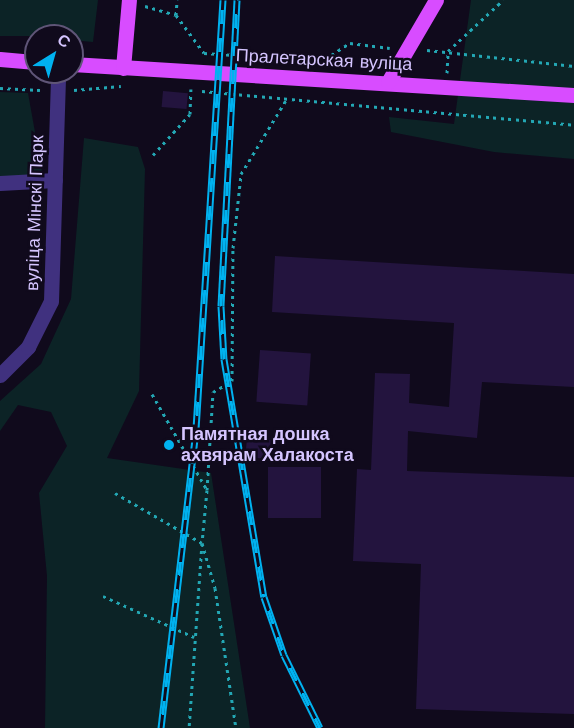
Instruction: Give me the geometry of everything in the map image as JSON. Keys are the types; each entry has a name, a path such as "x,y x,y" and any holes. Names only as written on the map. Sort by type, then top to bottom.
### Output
{"main road":[{"path":"388,82 403,49 436,0"},
{"path":"123,68 129,1"},
{"path":"0,59 24,61"},
{"name":"Пралетарская вуліца","path":"84,65 574,95"}],"street":[{"name":"вуліца Мінскі Парк","path":"0,375 28,347 51,301 59,84"},
{"path":"0,183 56,180"}],"path":[{"path":"176,15 177,0"},
{"path":"445,113 448,51 503,0"},
{"path":"129,1 176,15 204,53 244,56"},
{"path":"308,62 318,63 350,43 448,51 574,66"},
{"path":"0,88 59,91 129,85"},
{"path":"181,88 286,100 574,125"},
{"path":"153,154 190,114 191,89"},
{"path":"189,728 213,392 232,381 233,248 241,174 286,100"},
{"path":"152,394 207,490"},
{"path":"115,493 202,543 215,588 236,728"},
{"path":"103,596 194,637"}],"green space":[{"path":"0,0 98,0 93,42 84,41 84,24 24,24 24,36 0,36"},
{"path":"471,0 574,0 574,159 494,152 391,132 389,117 454,124"},
{"path":"0,92 28,93 43,177 0,177"},
{"path":"84,138 138,147 145,169 139,391 107,458 211,473 250,728 45,728 47,576 39,493 67,446 51,412 18,405 0,431 0,401 41,364 71,299"}],"building":[{"path":"163,91 188,93 187,109 162,107"},
{"path":"275,256 574,274 574,387 482,382 477,438 408,431 407,471 574,477 574,714 416,709 421,564 353,561 357,469 371,470 375,373 410,374 409,403 449,407 454,323 272,312"},
{"path":"260,350 311,354 307,405 256,402"},
{"path":"247,438 271,440 269,459 245,457"},
{"path":"268,467 321,467 321,518 268,518"}],"railway":[{"path":"161,728 196,429 223,0"},
{"path":"237,0 221,306 224,359 264,597 284,655 320,728"}],"place":[{"name":"Памятная дошка ахвярам Халакоста","path":"169,445"}]}
